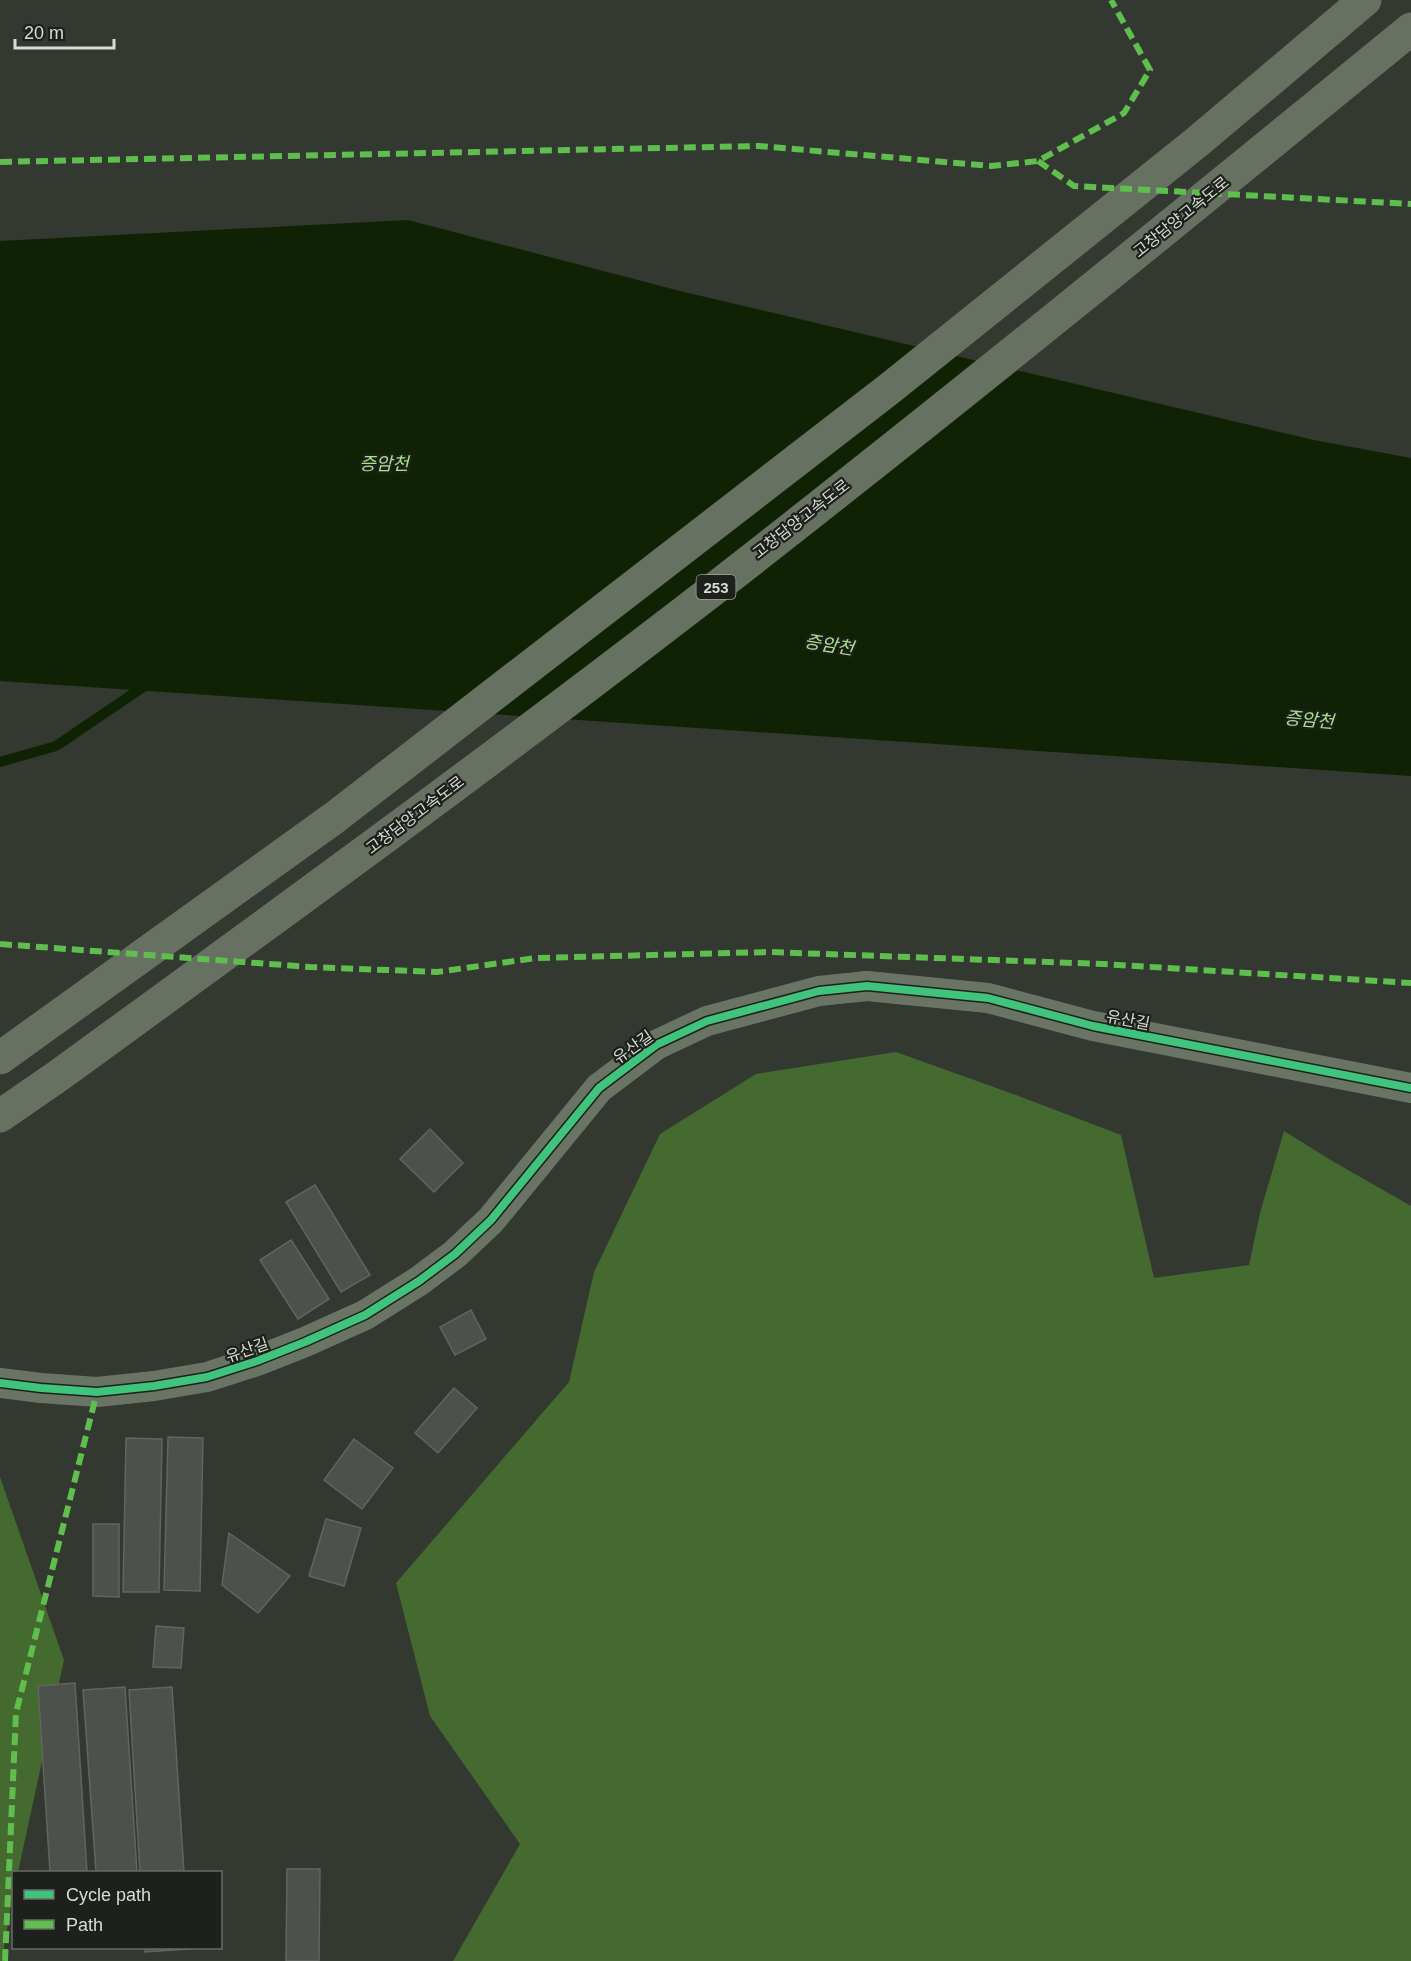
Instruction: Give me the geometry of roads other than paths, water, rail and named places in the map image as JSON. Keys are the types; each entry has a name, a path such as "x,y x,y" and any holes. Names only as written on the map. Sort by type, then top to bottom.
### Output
{"highway":[{"path":"0,1058 334,818 871,404 1197,142 1365,0"},
{"name":"고창담양고속도로","path":"0,1116 414,818 705,596 1127,261 1411,29"}],"street":[{"name":"유산길","path":"0,1383 97,1392 207,1377 257,1362 365,1315 419,1281 455,1254 491,1220 599,1088 656,1045 707,1021 819,991 867,986 988,998 1093,1026 1411,1088"}],"water":[{"name":"증암천","path":"408,220 680,291 1314,440 1411,458 1411,776 0,681 0,241"}],"waterway":[{"path":"0,762 56,746 149,683"}]}
